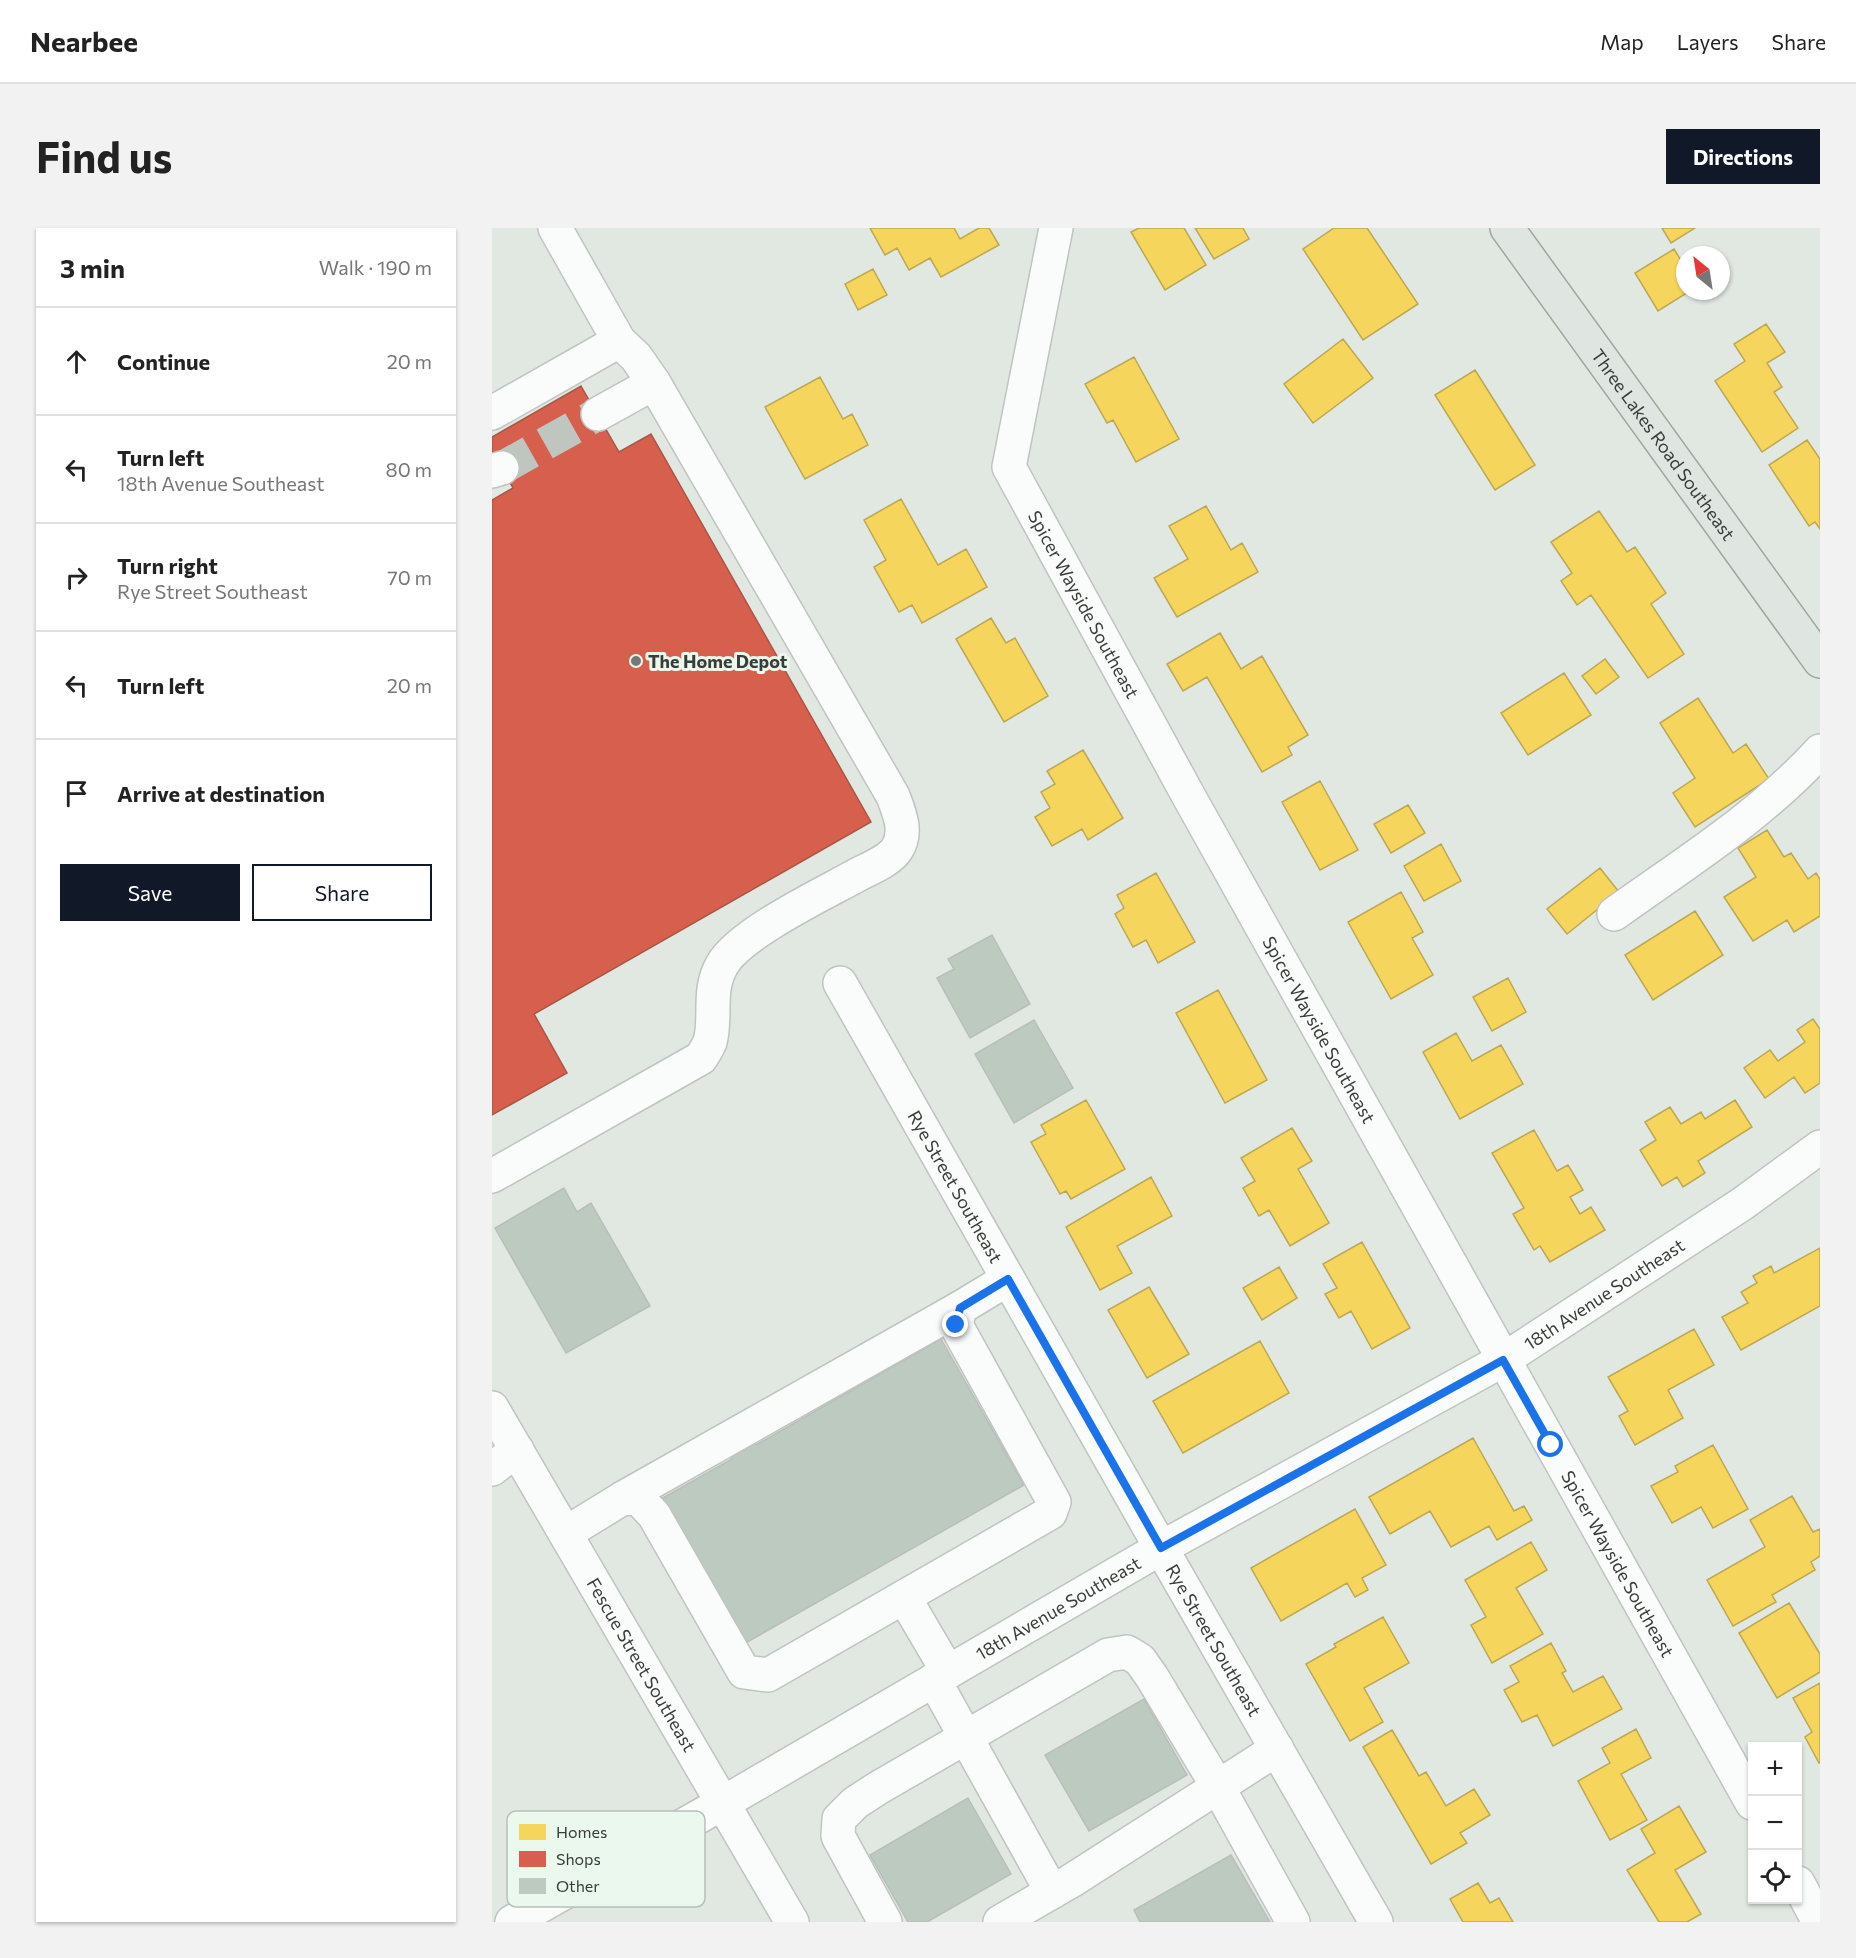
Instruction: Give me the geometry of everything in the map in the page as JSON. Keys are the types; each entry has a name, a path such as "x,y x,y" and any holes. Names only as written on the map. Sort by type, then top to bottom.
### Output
{"main road":[{"name":"Three Lakes Road Southeast","path":"1507,228 1820,661"}],"street":[{"path":"492,1176 700,1058 710,1043 712,990 722,964 760,930 879,863 897,850 902,833 901,817 893,796 654,383 636,357 619,341 555,228"},
{"name":"Spicer Wayside Southeast","path":"1056,228 1009,467 1188,795 1748,1796"},
{"path":"492,413 619,341"},
{"path":"598,414 654,383"},
{"path":"1614,914 1756,812 1798,776 1820,751"},
{"name":"Rye Street Southeast","path":"840,983 1376,1922"},
{"name":"18th Avenue Southeast","path":"705,1813 1161,1548 1503,1360 1742,1204 1820,1147"},
{"path":"566,1533 623,1498 1008,1279"},
{"path":"623,1498 639,1498 654,1515 744,1672 768,1675 1050,1513 1054,1502 956,1325 960,1308"},
{"name":"Fescue Street Southeast","path":"492,1408 504,1459 566,1533 792,1922"},
{"path":"904,1597 941,1676 966,1737 1052,1892"},
{"path":"885,1922 838,1836 839,1819 855,1803 966,1737 1108,1655 1127,1652 1140,1660 1152,1677 1218,1787 1293,1922"},
{"path":"1000,1922 1052,1892 1277,1749"},
{"path":"1802,1892 1819,1922"},
{"name":"18th Avenue Southeast","path":"512,1922 539,1907"}],"building: Homes":[{"path":"870,228 954,228 960,239 979,228 989,228 999,245 941,277 930,258 909,270 897,248 885,255"},
{"path":"1139,228 1184,228 1206,265 1165,290 1131,232"},
{"path":"1195,228 1243,228 1249,239 1214,259"},
{"path":"1334,228 1367,228 1418,304 1363,340 1303,249"},
{"path":"1662,228 1695,228 1671,243"},
{"path":"1674,249 1676,252 1676,300 1658,311 1635,273"},
{"path":"873,269 887,295 858,310 845,284"},
{"path":"1766,324 1785,352 1767,363 1782,387 1774,392 1798,428 1762,452 1715,381 1745,361 1734,344"},
{"path":"1343,339 1373,378 1313,423 1284,384"},
{"path":"1134,357 1179,439 1136,462 1113,420 1107,423 1085,384"},
{"path":"1475,370 1535,465 1495,490 1435,395"},
{"path":"820,377 843,419 852,414 868,445 805,479 765,407"},
{"path":"1807,440 1820,459 1820,529 1815,522 1809,526 1769,465"},
{"path":"901,499 938,565 966,549 987,587 922,623 912,605 899,612 874,567 886,560 864,520"},
{"path":"1206,506 1231,550 1242,543 1258,572 1177,617 1154,578 1188,559 1169,526"},
{"path":"1599,511 1627,552 1635,547 1666,593 1651,604 1684,654 1648,678 1591,595 1577,605 1561,581 1572,573 1551,542"},
{"path":"991,618 1006,643 1015,638 1048,696 1004,722 956,639"},
{"path":"1220,633 1241,669 1262,656 1308,735 1288,747 1292,755 1262,772 1207,677 1183,691 1167,664"},
{"path":"1605,659 1619,677 1596,694 1582,676"},
{"path":"1564,673 1591,715 1528,755 1501,713"},
{"path":"1698,698 1733,753 1746,744 1769,779 1695,827 1673,793 1695,778 1660,723"},
{"path":"1083,750 1123,818 1088,840 1082,829 1052,846 1035,817 1050,808 1041,792 1055,784 1047,771"},
{"path":"1320,781 1358,850 1320,870 1282,802"},
{"path":"1408,805 1425,833 1391,853 1374,824"},
{"path":"1767,830 1784,857 1791,853 1808,879 1816,873 1820,879 1820,916 1794,932 1787,920 1753,941 1724,897 1756,877 1738,848"},
{"path":"1441,844 1461,881 1424,901 1404,866"},
{"path":"1600,868 1619,892 1567,934 1547,909"},
{"path":"1156,873 1195,942 1158,963 1146,940 1133,947 1115,914 1124,908 1117,895"},
{"path":"1401,892 1423,932 1412,938 1433,975 1391,999 1348,922"},
{"path":"1695,911 1723,955 1653,1000 1625,955"},
{"path":"1508,978 1526,1012 1492,1031 1473,997"},
{"path":"1218,990 1267,1080 1225,1103 1176,1013"},
{"path":"1813,1019 1820,1029 1820,1083 1805,1093 1794,1077 1765,1098 1744,1068 1770,1050 1778,1061 1805,1042 1797,1030"},
{"path":"1456,1033 1472,1061 1501,1045 1523,1084 1460,1119 1423,1052"},
{"path":"1086,1100 1125,1169 1071,1199 1066,1191 1060,1194 1031,1142 1046,1134 1041,1125"},
{"path":"1735,1100 1752,1127 1698,1161 1705,1173 1683,1187 1677,1177 1662,1186 1640,1150 1656,1140 1645,1122 1670,1107 1681,1124 1701,1112 1705,1119"},
{"path":"1292,1128 1312,1161 1298,1169 1329,1223 1290,1246 1269,1210 1259,1216 1243,1188 1255,1181 1241,1158"},
{"path":"1534,1130 1557,1171 1568,1165 1583,1190 1570,1197 1580,1214 1591,1207 1605,1230 1550,1262 1540,1246 1534,1250 1513,1214 1524,1208 1492,1153"},
{"path":"1151,1177 1172,1216 1117,1246 1132,1273 1100,1290 1066,1227"},
{"path":"1362,1242 1410,1328 1372,1349 1351,1311 1339,1318 1325,1294 1337,1288 1323,1264"},
{"path":"1820,1248 1820,1306 1741,1350 1722,1317 1748,1303 1741,1292 1757,1283 1753,1276 1771,1266 1774,1273"},
{"path":"1279,1267 1297,1298 1262,1320 1243,1288"},
{"path":"1149,1287 1189,1354 1147,1378 1108,1310"},
{"path":"1694,1329 1714,1365 1668,1390 1683,1418 1635,1445 1619,1416 1628,1411 1608,1377"},
{"path":"1260,1341 1289,1393 1183,1453 1153,1401"},
{"path":"1473,1438 1514,1511 1524,1506 1532,1520 1497,1540 1489,1526 1451,1547 1430,1511 1390,1534 1369,1497"},
{"path":"1713,1445 1748,1509 1713,1528 1701,1507 1672,1523 1651,1486 1678,1472 1675,1466"},
{"path":"1792,1496 1813,1532 1820,1529 1820,1556 1811,1562 1815,1570 1772,1595 1776,1602 1733,1626 1707,1580 1765,1547 1750,1520"},
{"path":"1355,1509 1386,1565 1362,1578 1368,1590 1355,1597 1347,1583 1281,1621 1251,1568"},
{"path":"1531,1542 1547,1570 1516,1588 1543,1634 1492,1663 1471,1625 1486,1617 1465,1580"},
{"path":"1789,1603 1820,1654 1820,1672 1777,1698 1739,1633"},
{"path":"1383,1617 1409,1663 1364,1688 1383,1722 1350,1741 1306,1664 1336,1647 1334,1644"},
{"path":"1551,1643 1566,1671 1562,1673 1573,1692 1603,1676 1622,1709 1553,1746 1537,1715 1522,1722 1504,1690 1519,1682 1510,1666"},
{"path":"1820,1683 1819,1763 1805,1737 1812,1732 1793,1698"},
{"path":"1636,1729 1651,1758 1621,1774 1647,1820 1610,1840 1578,1781 1610,1763 1602,1748"},
{"path":"1392,1730 1419,1776 1426,1772 1446,1806 1474,1789 1490,1815 1460,1833 1467,1843 1431,1864 1363,1747"},
{"path":"1679,1806 1706,1852 1675,1870 1701,1914 1687,1922 1659,1922 1627,1870 1655,1853 1641,1829"},
{"path":"1478,1883 1490,1903 1499,1898 1513,1922 1463,1922 1450,1899"}],"building: Shops":[{"name":"The Home Depot","path":"581,386 619,452 651,434 871,822 534,1014 567,1073 492,1115 492,500 513,488 492,451 492,437"}],"building: Other":[{"path":"992,935 1030,1004 970,1038 937,978 954,969 948,959"},
{"path":"1034,1020 1073,1088 1014,1123 975,1054"},
{"path":"564,1188 577,1212 591,1203 650,1306 566,1353 495,1228"},
{"path":"941,1339 1024,1485 742,1645 659,1500 732,1459 726,1449 751,1436 756,1445"},
{"path":"1144,1699 1187,1775 1089,1831 1045,1755"},
{"path":"968,1798 1011,1874 927,1922 908,1922 870,1855"},
{"path":"1231,1855 1270,1922 1140,1922 1134,1910"}],"tunnel":[{"path":"502,468 598,414"}],"place":[{"name":"The Home Depot","path":"636,661"}],"route":[{"path":"956,1325 960,1308 1008,1279 1161,1548 1503,1360 1551,1445"}]}
